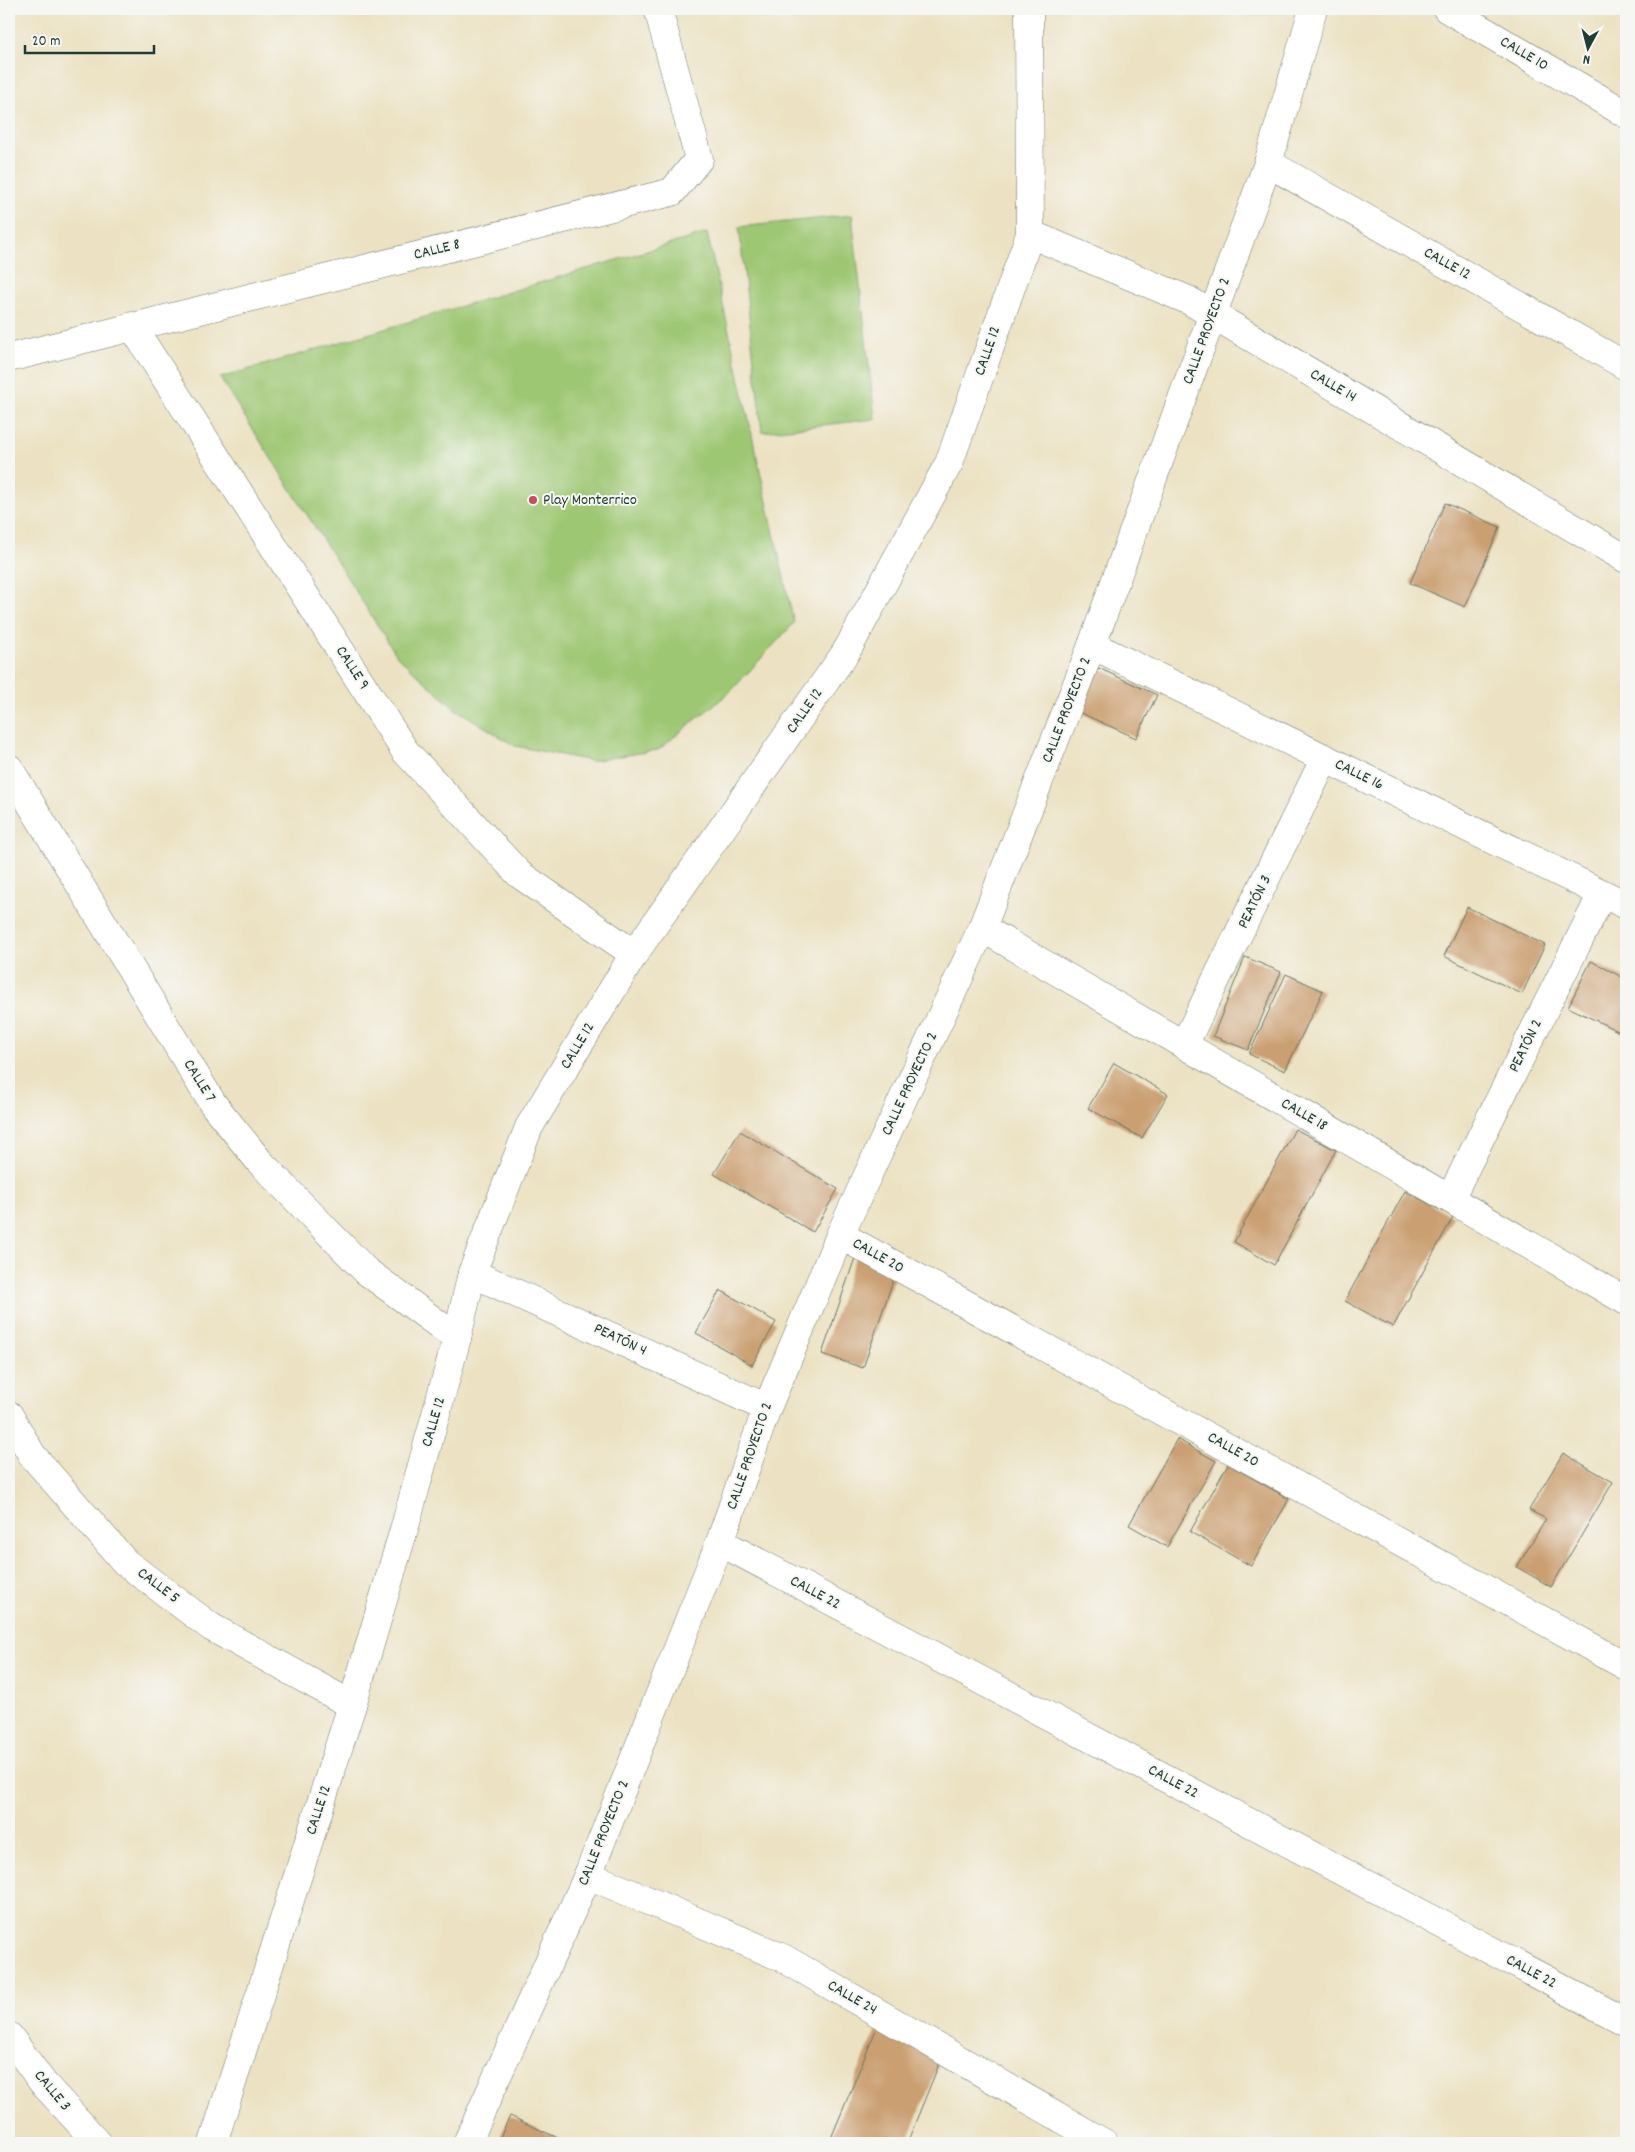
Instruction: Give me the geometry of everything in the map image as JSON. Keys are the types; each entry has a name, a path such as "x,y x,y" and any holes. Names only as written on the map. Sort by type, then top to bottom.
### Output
{"street":[{"name":"CALLE 8","path":"9,358 672,192 699,159 658,9"},
{"name":"CALLE 12","path":"213,2143 352,1705 457,1338 472,1273 529,1127 634,954 846,652 949,463 1030,234 1029,9"},
{"name":"CALLE PROYECTO 2","path":"467,2143 588,1876 720,1542 767,1408 840,1235 982,928 1092,645 1213,316 1268,163 1313,9"},
{"name":"CALLE 10","path":"1447,9 1626,114"},
{"name":"CALLE 12","path":"1268,163 1626,366"},
{"name":"CALLE 14","path":"1030,234 1188,300 1626,559"},
{"name":"CALLE 9","path":"132,326 405,751 519,874 634,954"},
{"name":"CALLE 16","path":"1092,645 1626,905"},
{"name":"PEATÓN 3","path":"1184,1045 1325,758"},
{"name":"CALLE 7","path":"9,768 213,1104 260,1162 366,1271 457,1338"},
{"name":"PEATÓN 2","path":"1450,1199 1602,894"},
{"name":"CALLE 18","path":"982,928 1626,1301"},
{"name":"CALLE 20","path":"840,1235 1626,1666"},
{"name":"PEATÓN 4","path":"472,1273 767,1408"},
{"name":"CALLE 5","path":"9,1415 32,1455 125,1562 211,1627 352,1705"},
{"name":"CALLE 22","path":"720,1542 1626,2022"},
{"name":"CALLE 24","path":"588,1876 783,1958 1104,2143"},
{"name":"CALLE 3","path":"9,2036 43,2083 98,2143"}],"green space":[{"path":"852,215 875,419 762,432 739,227"},
{"name":"Play Monterrico","path":"707,233 794,623 730,692 658,750 591,761 515,746 454,708 397,656 220,378"}],"building":[{"path":"1445,503 1500,527 1465,607 1410,583"},
{"path":"1094,666 1157,695 1136,738 1074,710"},
{"path":"1467,907 1545,945 1522,994 1444,956"},
{"path":"1245,957 1281,972 1248,1050 1213,1036"},
{"path":"1591,961 1626,979 1626,1035 1568,1007"},
{"path":"1286,974 1323,991 1285,1071 1249,1054"},
{"path":"1114,1063 1168,1094 1142,1138 1088,1108"},
{"path":"1295,1129 1336,1150 1274,1265 1234,1242"},
{"path":"740,1131 838,1189 813,1232 714,1174"},
{"path":"1405,1191 1453,1217 1393,1327 1345,1301"},
{"path":"856,1255 897,1269 863,1368 822,1354"},
{"path":"720,1290 776,1322 752,1365 696,1333"},
{"path":"1177,1439 1216,1461 1167,1547 1129,1525"},
{"path":"1563,1453 1613,1482 1551,1587 1517,1567 1546,1519 1529,1510"},
{"path":"1228,1464 1289,1499 1251,1566 1190,1532"},
{"path":"878,2025 944,2052 907,2143 829,2143"},
{"path":"510,2116 569,2143 497,2143"}],"place":[{"name":"Play Monterrico","path":"533,500"}]}
